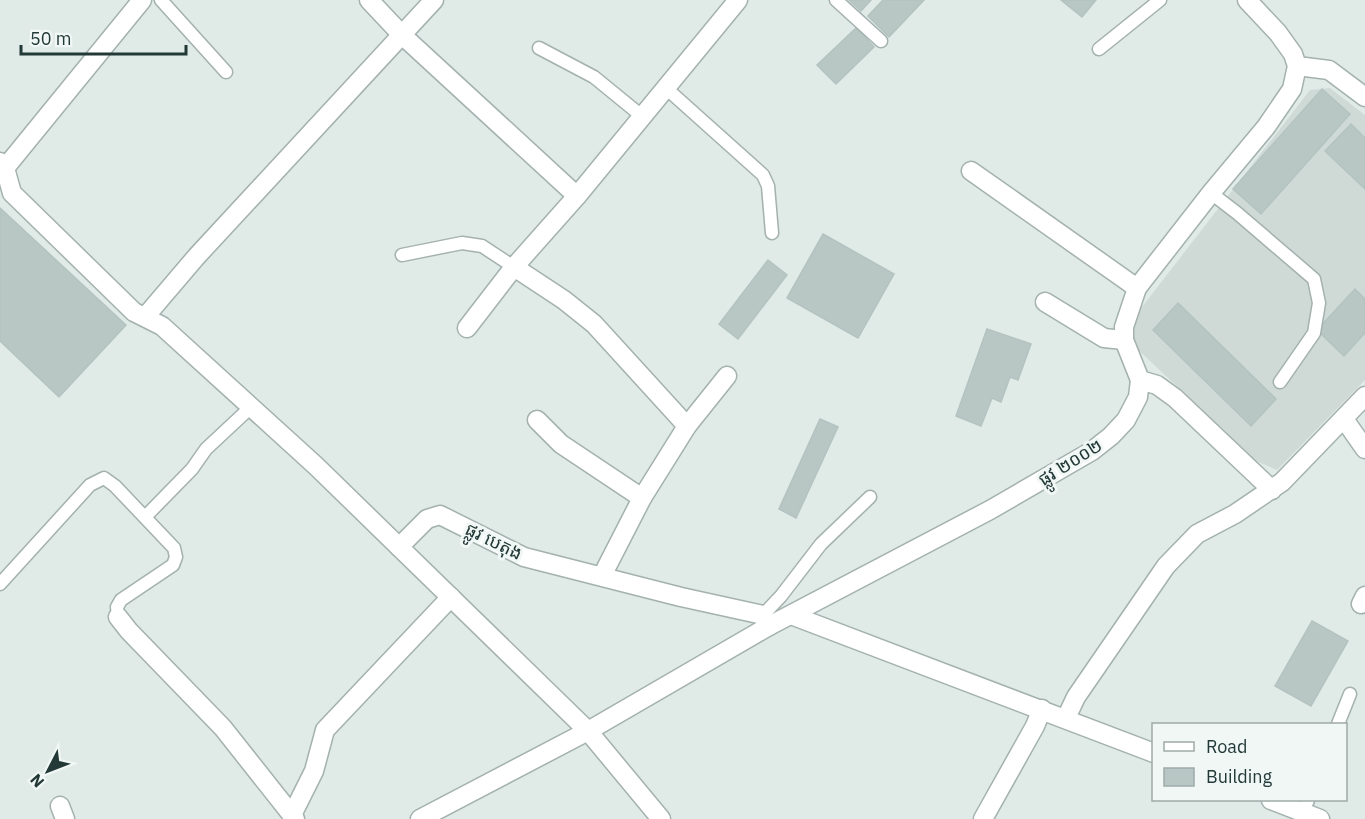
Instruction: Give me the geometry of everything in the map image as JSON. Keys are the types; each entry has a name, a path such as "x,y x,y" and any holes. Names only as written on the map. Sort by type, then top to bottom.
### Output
{"street":[{"path":"142,0 2,168 12,193 134,312 162,326 451,597 588,731 661,819"},
{"path":"369,0 402,35 577,196"},
{"path":"145,317 197,256 434,0"},
{"path":"467,328 514,267 667,89 738,0"},
{"path":"1247,0 1287,45 1297,66 1292,89 1285,102 1137,288 1124,327 1124,340 1140,381 1157,385 1174,398 1272,490"},
{"path":"1297,66 1329,70 1365,97"},
{"path":"971,171 1137,288"},
{"path":"514,267 564,300 594,324 687,426"},
{"path":"1045,302 1104,338 1124,340"},
{"path":"726,376 687,426 642,498 602,576 766,621"},
{"name":"ផ្លូវ ២០០២","path":"420,819 588,731 766,621 791,615 990,510 1092,451 1112,436 1126,420 1138,397 1140,381"},
{"path":"1066,718 1076,697 1166,566 1197,534 1272,490 1365,396"},
{"path":"1344,419 1365,449"},
{"path":"537,420 561,444 642,498"},
{"name":"ផ្លូវ បេតុង","path":"399,548 427,519 440,514 524,557 602,576"},
{"path":"118,616 129,632 223,728 294,817 314,771 326,730 451,597"},
{"path":"791,615 1152,752"},
{"path":"983,819 1035,726 1042,709"},
{"path":"1277,801 1306,806 1320,819"}],"lane":[{"path":"161,0 226,72"},
{"path":"836,0 881,41"},
{"path":"1099,49 1160,0"},
{"path":"539,48 594,77 643,117"},
{"path":"667,89 764,175 768,186 772,233"},
{"path":"1211,193 1314,279 1319,303 1314,333 1280,382"},
{"path":"402,255 462,243 482,246 514,267"},
{"path":"145,517 192,469 206,449 251,407"},
{"path":"0,584 90,485 104,478 115,486 174,548 176,557 173,565 121,600 117,607 118,616"},
{"path":"766,621 781,596 821,544 870,497"},
{"path":"1338,723 1350,694"}],"shaded area":[{"path":"1330,88 1365,115 1365,380 1277,470 1256,461 1131,343 1135,316 1310,90"}],"building":[{"path":"849,0 871,0 861,11"},
{"path":"883,0 924,0 889,37 868,16"},
{"path":"1061,0 1096,0 1082,17"},
{"path":"856,28 874,47 836,84 817,65"},
{"path":"1322,89 1350,114 1261,214 1233,189"},
{"path":"1351,124 1365,138 1365,189 1325,151"},
{"path":"0,208 126,325 59,397 0,341"},
{"path":"823,234 894,274 858,338 787,298"},
{"path":"768,260 787,275 738,339 719,324"},
{"path":"1355,289 1365,299 1365,333 1344,356 1317,330"},
{"path":"1178,303 1276,399 1251,426 1153,330"},
{"path":"987,329 1031,344 1018,380 1010,377 1001,402 992,398 981,426 956,416"},
{"path":"820,419 838,427 796,518 779,509"},
{"path":"1312,621 1348,641 1311,706 1275,686"}]}
